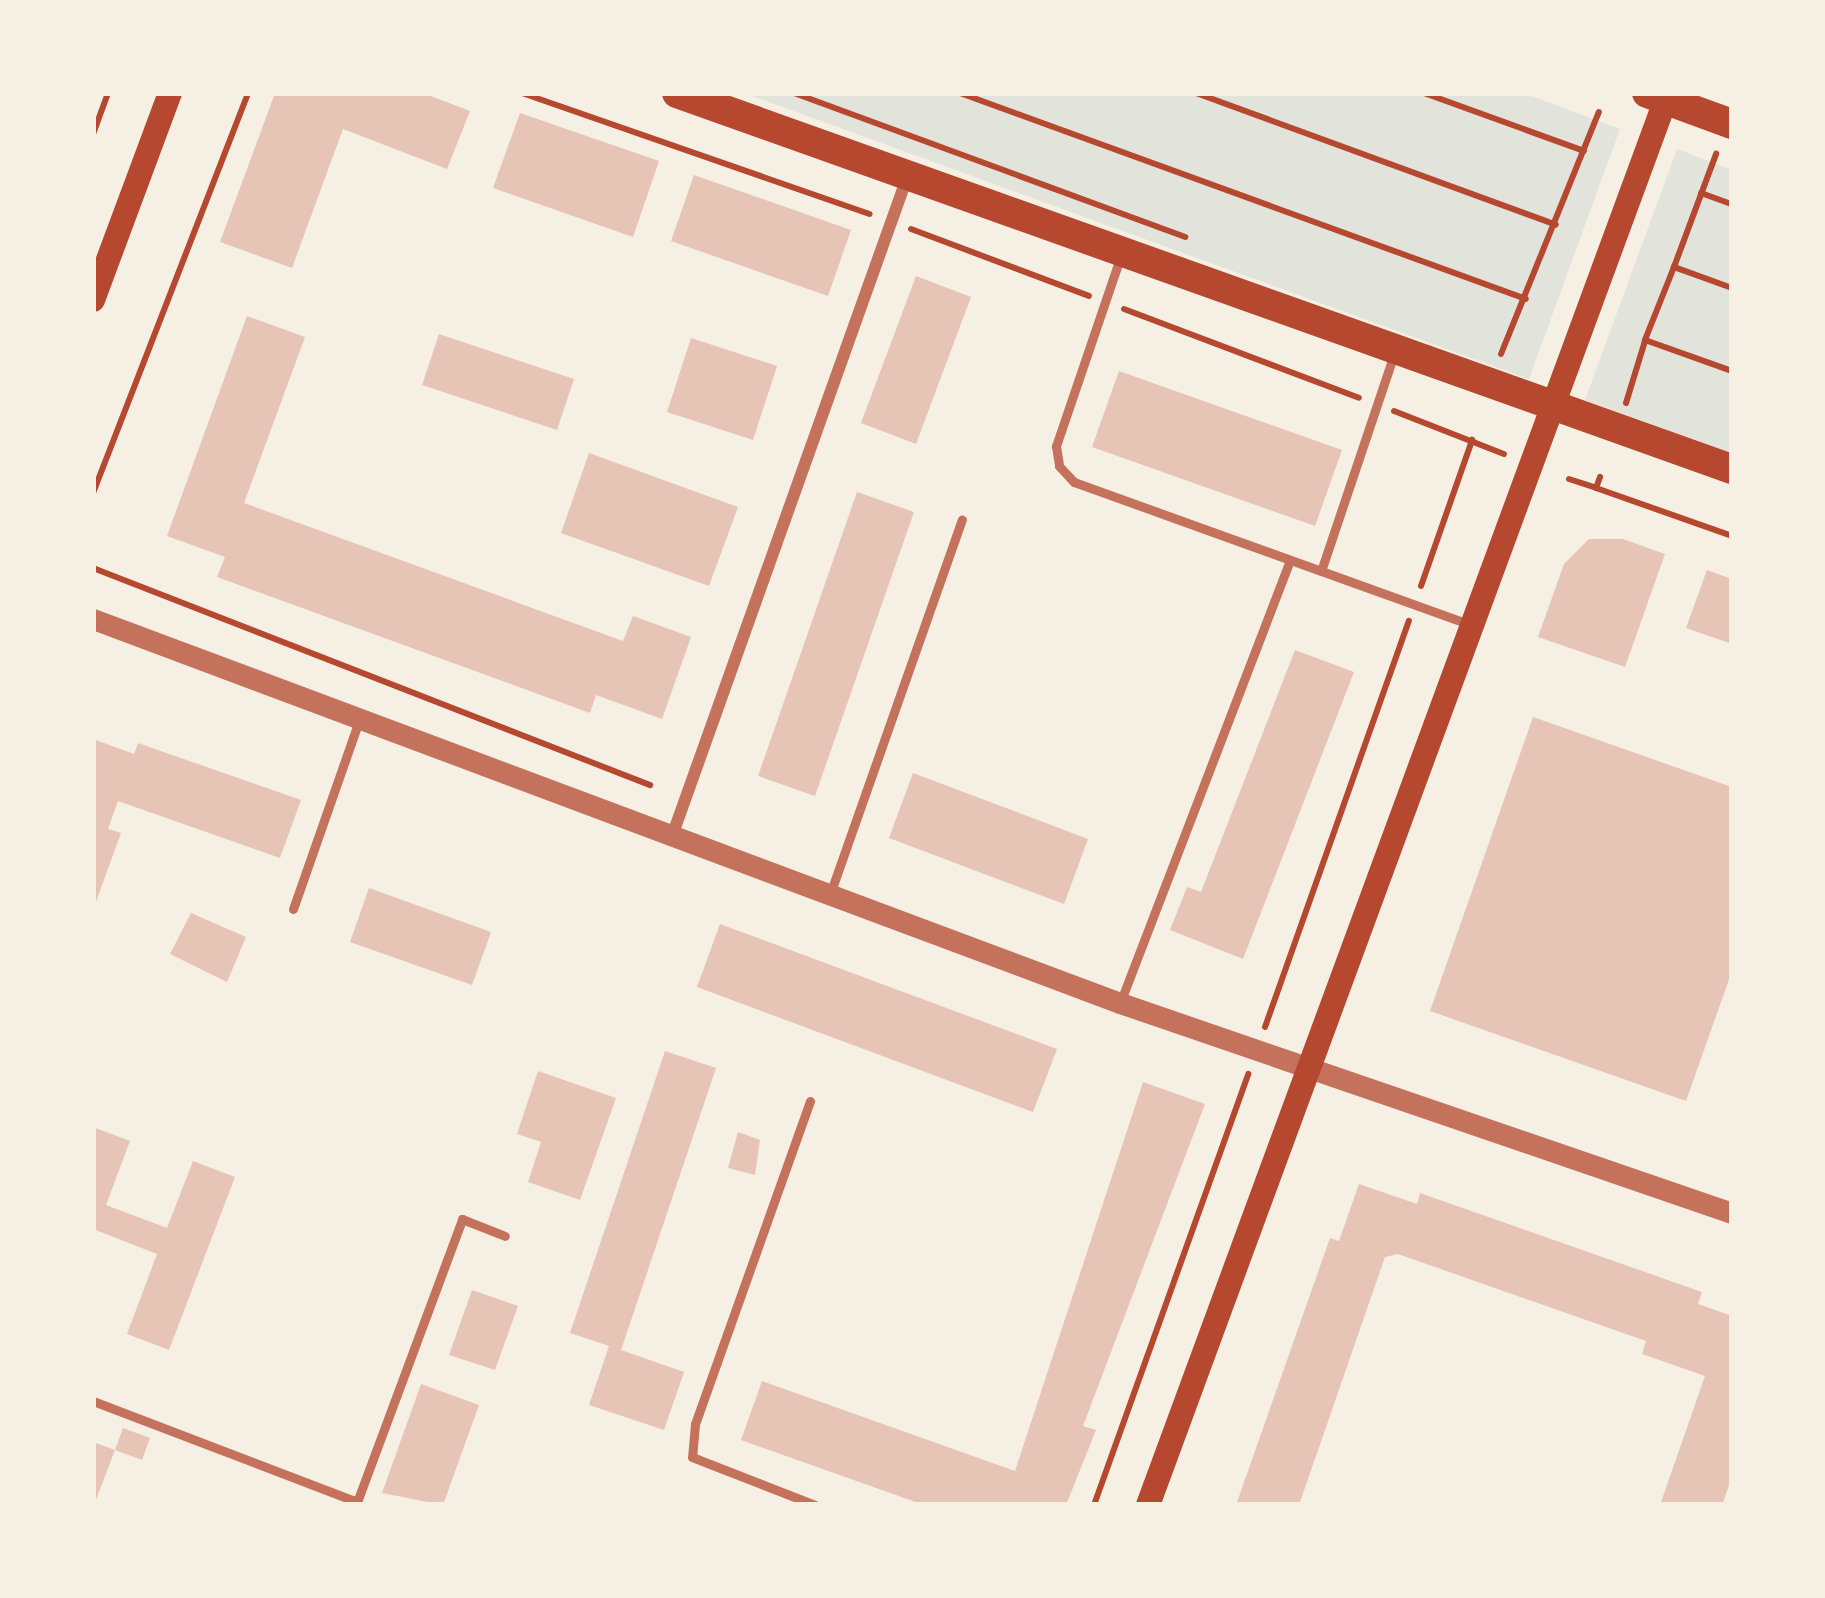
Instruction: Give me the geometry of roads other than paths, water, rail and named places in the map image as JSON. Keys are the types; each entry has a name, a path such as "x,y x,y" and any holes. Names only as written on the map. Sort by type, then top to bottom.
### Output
{"main road":[{"path":"93,300 170,93"},
{"path":"676,93 1124,248 1732,469"},
{"path":"1148,1505 1660,95 1732,124"}],"street":[{"path":"670,840 908,175"},
{"path":"93,619 670,840 1120,1004 1732,1213"}],"lane":[{"path":"1124,248 1056,446 1059,466 1074,482 1469,625"},
{"path":"1321,571 1397,346"},
{"path":"829,897 962,520"},
{"path":"1120,1004 1290,560"},
{"path":"293,909 358,723"},
{"path":"810,1101 695,1424 692,1457 815,1505"},
{"path":"93,1401 356,1502 462,1219 505,1236"}]}
